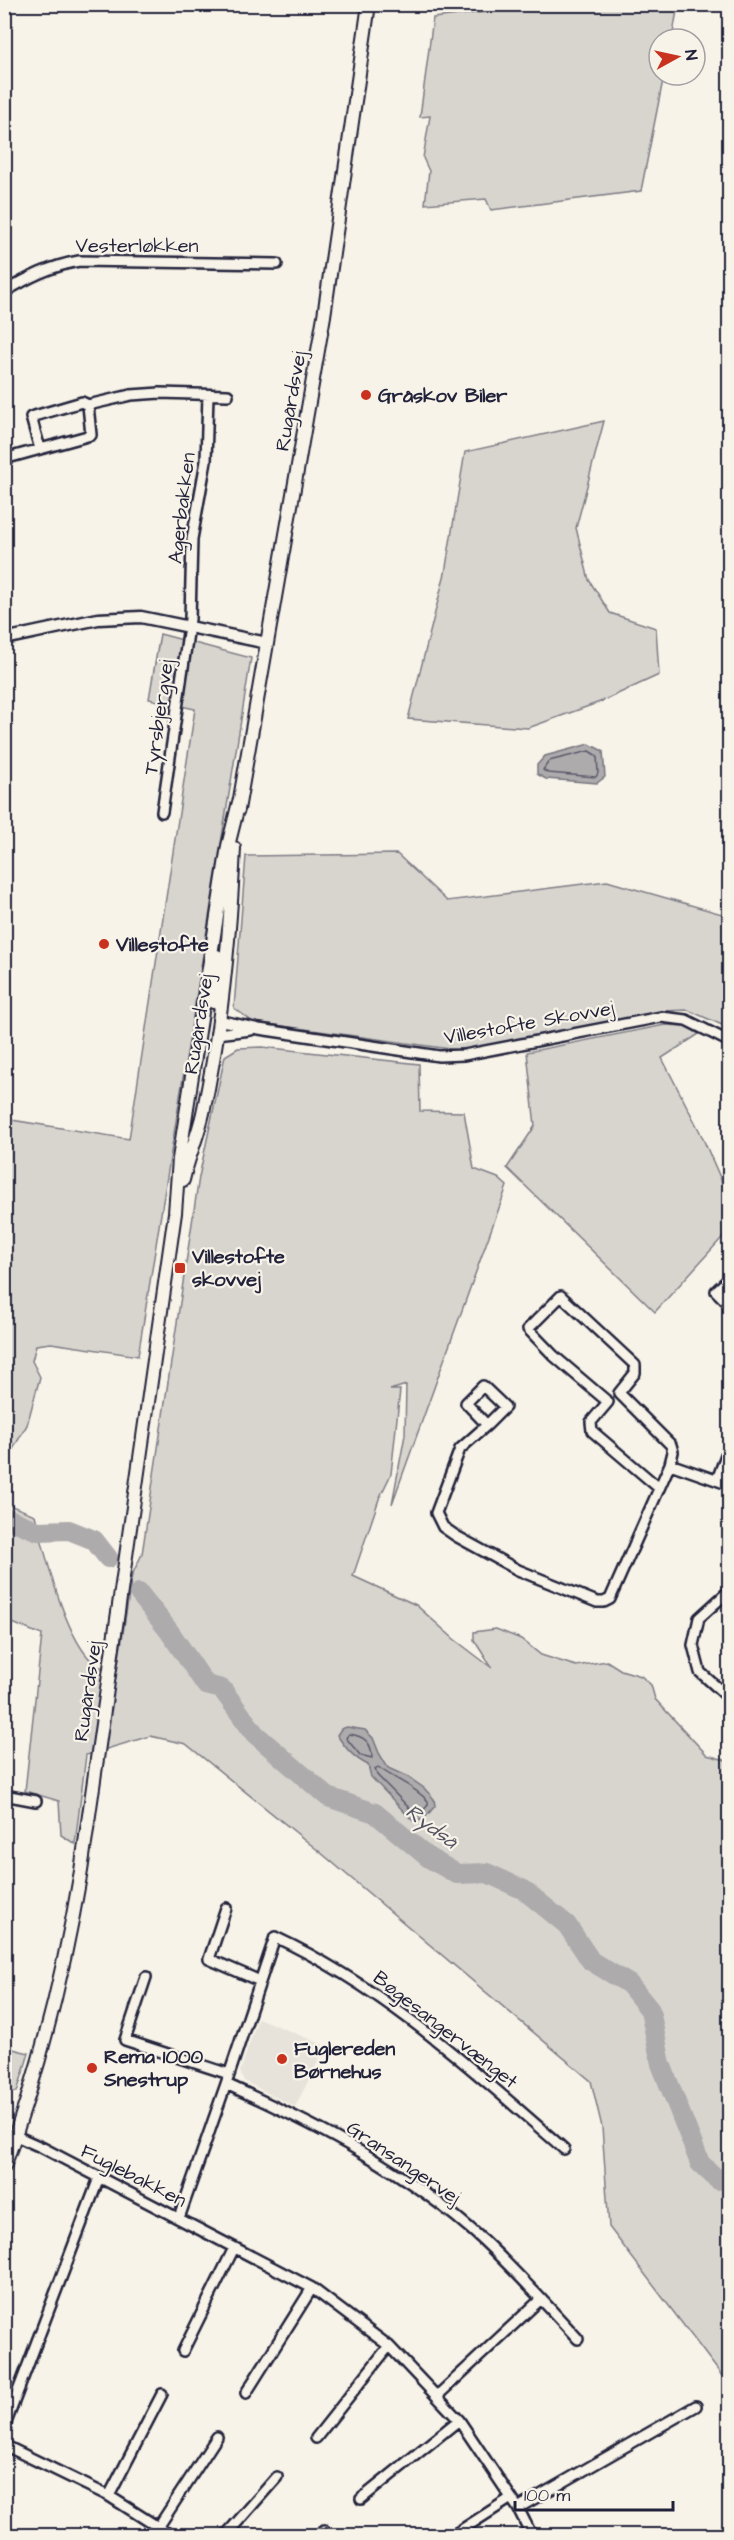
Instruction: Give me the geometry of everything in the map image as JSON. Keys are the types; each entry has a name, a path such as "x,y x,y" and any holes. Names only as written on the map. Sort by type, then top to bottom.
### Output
{"main road":[{"name":"Rugårdsvej","path":"210,1019 217,956 213,937 228,846 239,802 324,316 369,4"},
{"name":"Rugårdsvej","path":"4,2167 47,2036 66,1955 80,1878 175,1213 179,1159 199,1031 210,1019 228,954 239,802"},
{"path":"210,1019 209,1026 216,1034"},
{"path":"199,1031 216,1034"},
{"name":"Rugårdsvej","path":"175,1213 202,1116 216,1034"}],"street":[{"name":"Vesterløkken","path":"4,292 39,272 79,261 277,264"},
{"path":"40,449 31,417 82,402 88,405 130,395 228,395"},
{"name":"Agerbakken","path":"189,626 192,539 206,461 208,395"},
{"path":"4,459 91,435 88,405"},
{"path":"4,639 98,619 141,617 267,644"},
{"name":"Tyrsbjergvej","path":"162,812 189,626"},
{"name":"Villestofte Skovvej","path":"210,1019 259,1029 439,1056 456,1056 661,1017 686,1020 729,1042"},
{"name":"Villestofte Skovvej","path":"216,1034 259,1029"},
{"path":"729,1278 716,1291 729,1305"},
{"path":"487,1425 460,1449 436,1513 442,1527 518,1570 597,1602 610,1599 670,1464 673,1452 671,1445 619,1393 635,1373 635,1365 561,1296 528,1329 554,1356 608,1402 591,1422 592,1431 659,1488"},
{"path":"717,1480 729,1444"},
{"path":"670,1464 729,1485"},
{"path":"729,1590 699,1618 693,1645 700,1672 729,1699"},
{"path":"4,1795 36,1801"},
{"path":"226,1908 209,1959 260,1981"},
{"name":"Bøgesangervænget","path":"178,2218 228,2079 274,1937 316,1956 408,2016 564,2149"},
{"name":"Gransangervej","path":"146,1977 125,2040 228,2079 376,2160 437,2203 482,2239 578,2339"},
{"name":"Fuglebakken","path":"16,2136 312,2288 389,2346 459,2420 518,2508 532,2535"},
{"path":"4,2428 99,2178"},
{"path":"183,2351 234,2248"},
{"path":"246,2393 312,2288"},
{"path":"437,2396 542,2299"},
{"path":"316,2438 389,2346"},
{"path":"109,2496 162,2394"},
{"path":"518,2508 696,2406"},
{"path":"360,2499 459,2420"},
{"path":"159,2526 217,2437"},
{"path":"4,2445 109,2496 172,2535"},
{"path":"225,2535 277,2477"},
{"path":"452,2535 511,2498"}],"shaded area":[{"path":"555,4 678,5 674,27 647,27 647,87 662,87 641,191 491,210 486,199 425,204 429,171 423,158 430,116 420,117 433,18"},
{"path":"604,421 576,528 589,580 610,613 656,628 659,675 600,702 528,728 408,719 445,573 465,452"},
{"path":"160,634 251,658 138,1356 51,1343 36,1345 32,1361 40,1377 27,1425 5,1463 5,1119 129,1139 195,709 149,699"},
{"path":"397,854 447,901 607,881 729,916 729,1028 688,1010 661,1011 465,1051 253,1022 234,1008 246,856"},
{"path":"665,1025 686,1026 699,1034 662,1058 700,1132 729,1198 730,1229 655,1312 507,1168 535,1126 527,1052"},
{"path":"262,1047 419,1064 420,1111 464,1112 474,1169 498,1178 507,1186 392,1504 405,1435 406,1385 390,1390 400,1390 391,1474 379,1499 353,1576 416,1605 454,1639 492,1668 474,1640 474,1632 496,1629 521,1639 541,1655 576,1666 607,1661 621,1670 641,1676 651,1685 655,1699 707,1755 729,1761 729,2385 609,2227 602,2127 591,2081 320,1852 186,1744 150,1736 86,1755 75,1844 61,1835 59,1801 25,1791 42,1635 5,1620 4,1482 9,1505 35,1515 57,1595 74,1636 97,1666 117,1671 132,1575 142,1554 199,1177 225,1056 238,1048"},
{"name":"Fuglereden Børnehus","path":"258,2018 326,2046 295,2107 244,2081 240,2072"},
{"path":"5,2047 29,2053 17,2092 5,2091"}],"water":[{"path":"589,744 603,751 605,777 597,783 546,779 537,774 537,765 545,756"},
{"path":"347,1727 365,1730 373,1738 388,1768 408,1777 424,1788 434,1799 435,1806 423,1820 413,1821 371,1777 368,1765 347,1749 337,1735 341,1729"}],"waterway":[{"name":"Rydså","path":"4,1517 38,1531 69,1530 94,1540 108,1558"},
{"name":"Rydså","path":"139,1593 169,1631 206,1685 222,1689 255,1734 328,1797 375,1813 429,1858 457,1874 487,1873 524,1890 567,1925 591,1961 629,1984 650,2010 661,2064 700,2163 718,2180 730,2178"}],"place":[{"name":"Gråskov Biler","path":"366,395"},
{"name":"Villestofte","path":"104,944"},
{"name":"Villestofte skovvej","path":"180,1268"},
{"name":"Fuglereden Børnehus","path":"282,2059"},
{"name":"Rema 1000 Snestrup","path":"92,2068"}]}
